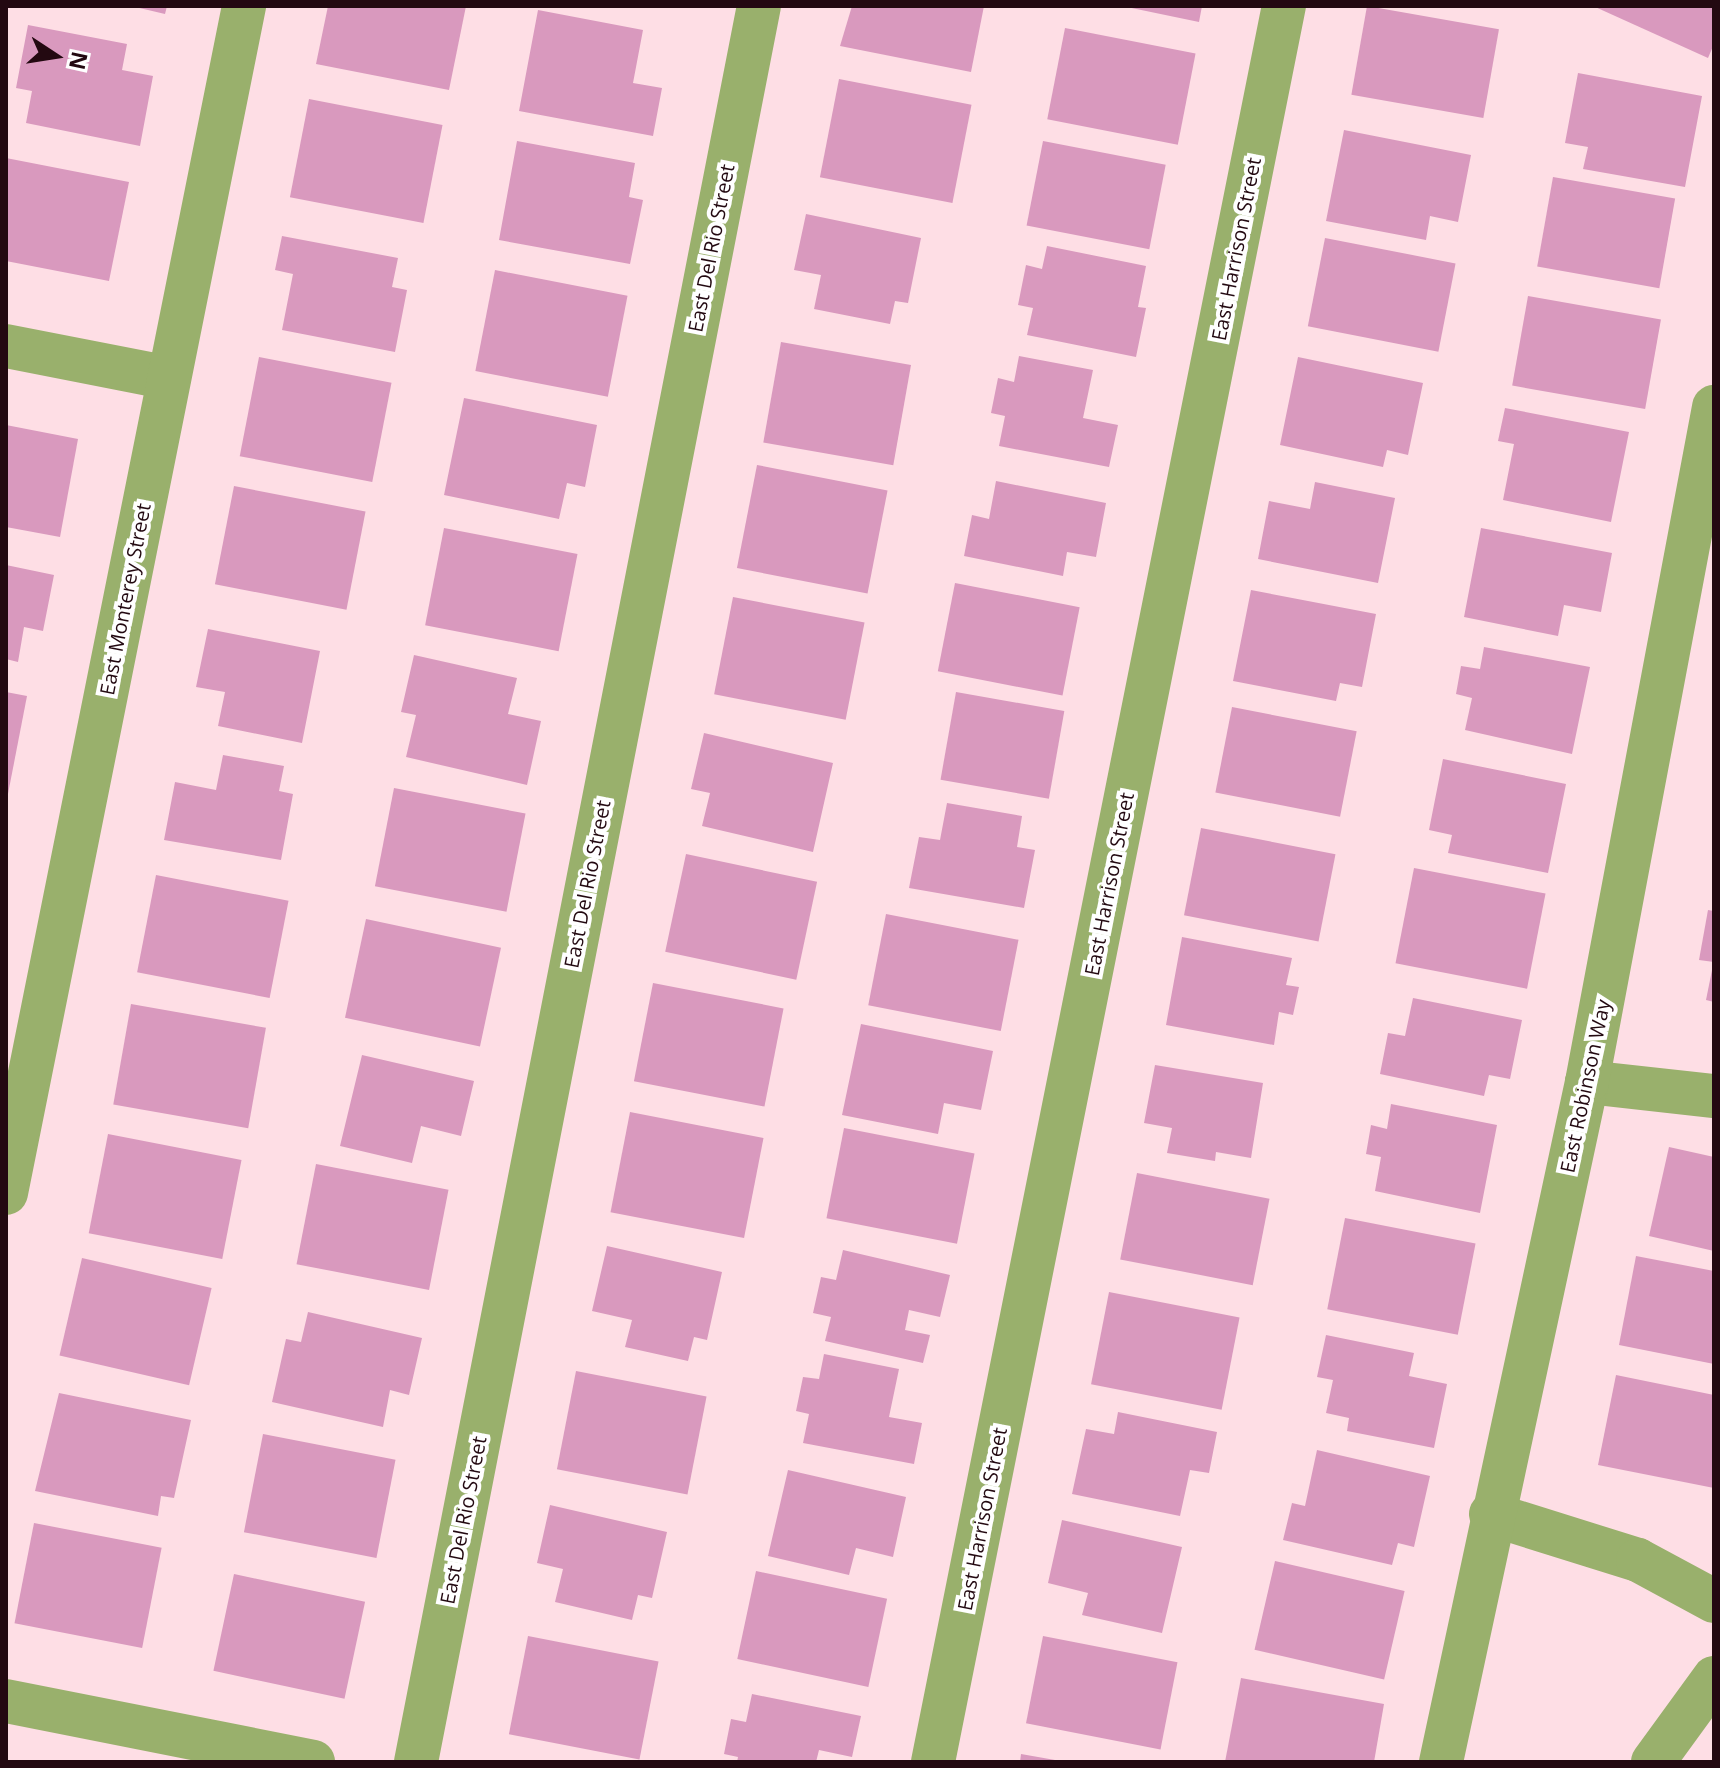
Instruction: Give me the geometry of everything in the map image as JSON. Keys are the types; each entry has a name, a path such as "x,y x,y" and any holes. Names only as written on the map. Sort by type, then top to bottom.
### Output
{"street":[{"name":"East Monterey Street","path":"6,1193 244,6"},
{"name":"East Del Rio Street","path":"416,1762 759,6"},
{"name":"East Harrison Street","path":"933,1762 1284,6"},
{"path":"6,346 169,378"},
{"name":"East Robinson Way","path":"1441,1762 1491,1514 1587,1082 1714,407"},
{"path":"1587,1082 1714,1096"},
{"path":"1491,1514 1638,1560 1714,1601"},
{"path":"1653,1762 1714,1678"},
{"path":"6,1701 313,1762"}],"building":[{"path":"131,6 167,6 165,14"},
{"path":"328,6 466,6 449,90 316,64"},
{"path":"852,6 984,6 971,72 840,46"},
{"path":"1122,6 1202,6 1199,22"},
{"path":"1367,6 1499,29 1483,118 1351,95"},
{"path":"1593,6 1714,6 1714,44 1708,58"},
{"path":"538,10 643,30 633,83 662,88 653,136 519,111"},
{"path":"28,25 127,44 122,70 153,76 140,146 26,123 32,91 16,88"},
{"path":"1065,28 1196,53 1178,145 1047,119"},
{"path":"1578,73 1702,96 1685,187 1583,169 1588,147 1565,143"},
{"path":"839,79 972,105 952,203 820,177"},
{"path":"309,99 443,125 423,223 290,197"},
{"path":"1344,130 1471,155 1458,222 1430,216 1426,240 1326,221"},
{"path":"517,141 635,163 629,197 643,200 630,264 499,240"},
{"path":"1043,141 1166,165 1149,249 1027,225"},
{"path":"6,158 129,182 109,281 6,261"},
{"path":"1553,177 1675,199 1659,288 1537,267"},
{"path":"806,214 921,238 908,303 895,301 890,324 814,309 821,275 794,270"},
{"path":"282,236 398,258 392,287 407,290 395,352 282,330 293,274 275,270"},
{"path":"1325,238 1456,263 1438,352 1308,326"},
{"path":"1047,246 1146,266 1138,307 1146,308 1136,357 1027,335 1033,308 1018,305 1026,265 1042,269"},
{"path":"495,270 628,296 608,397 475,371"},
{"path":"1528,296 1661,319 1645,409 1512,386"},
{"path":"781,342 911,365 893,465 763,442"},
{"path":"1019,356 1093,370 1083,418 1118,425 1109,467 999,446 1005,416 991,413 998,378 1014,382"},
{"path":"259,357 392,383 372,482 240,456"},
{"path":"1298,357 1423,383 1408,455 1387,450 1383,467 1280,445"},
{"path":"464,398 597,425 585,487 567,483 559,519 444,495"},
{"path":"1505,408 1629,432 1611,522 1503,500 1514,444 1498,441"},
{"path":"6,425 78,439 60,537 6,527"},
{"path":"757,465 888,490 868,593 737,568"},
{"path":"996,481 1106,503 1096,557 1067,552 1063,576 964,556 972,515 989,519"},
{"path":"1315,482 1395,498 1378,583 1258,559 1269,501 1310,509"},
{"path":"234,486 366,512 346,610 215,584"},
{"path":"444,528 578,554 559,651 425,625"},
{"path":"1481,528 1612,553 1601,612 1564,605 1558,636 1464,617"},
{"path":"6,565 54,575 43,631 24,627 18,662 6,659"},
{"path":"955,583 1080,607 1062,696 938,671"},
{"path":"1251,590 1376,614 1362,687 1340,683 1336,701 1233,681"},
{"path":"733,597 865,623 846,720 714,694"},
{"path":"208,629 320,651 302,743 218,726 225,692 196,687"},
{"path":"1484,647 1590,667 1572,754 1465,730 1472,698 1456,694 1461,666 1480,669"},
{"path":"414,655 517,678 508,714 541,721 527,785 406,757 416,715 401,712"},
{"path":"6,692 27,696 7,799 6,799"},
{"path":"956,692 1064,711 1049,799 941,780"},
{"path":"1232,707 1357,731 1340,817 1215,792"},
{"path":"704,733 833,763 813,852 702,826 710,793 691,789"},
{"path":"223,755 284,766 279,791 293,794 281,860 164,840 175,782 216,790"},
{"path":"1443,759 1566,784 1548,873 1448,853 1452,835 1429,830"},
{"path":"394,788 526,814 506,912 375,886"},
{"path":"947,803 1022,816 1017,847 1035,850 1024,908 909,888 919,837 940,840"},
{"path":"1201,828 1335,854 1319,942 1184,915"},
{"path":"686,854 817,882 796,980 665,952"},
{"path":"1414,868 1546,894 1527,989 1395,963"},
{"path":"156,875 289,901 270,998 137,972"},
{"path":"1708,910 1714,911 1714,962 1699,960"},
{"path":"886,914 1019,940 1001,1031 868,1005"},
{"path":"366,919 501,948 480,1046 345,1018"},
{"path":"1182,937 1292,958 1286,985 1299,987 1293,1015 1279,1012 1274,1045 1166,1025"},
{"path":"1714,965 1714,1002 1706,1000"},
{"path":"653,983 784,1008 764,1107 634,1081"},
{"path":"1413,998 1522,1020 1510,1079 1489,1075 1484,1096 1380,1074 1388,1033 1405,1036"},
{"path":"131,1004 266,1028 248,1128 113,1104"},
{"path":"861,1024 993,1051 981,1110 944,1103 938,1134 842,1115"},
{"path":"362,1055 474,1081 461,1136 421,1126 412,1163 340,1146"},
{"path":"1155,1065 1263,1083 1251,1158 1216,1152 1215,1161 1167,1153 1172,1128 1144,1123"},
{"path":"1391,1104 1497,1125 1480,1213 1375,1191 1381,1157 1366,1154 1371,1125 1387,1129"},
{"path":"630,1112 764,1138 744,1238 611,1212"},
{"path":"844,1128 975,1153 957,1244 826,1218"},
{"path":"108,1134 242,1160 222,1259 89,1233"},
{"path":"1669,1147 1714,1157 1714,1251 1649,1236"},
{"path":"316,1164 449,1190 429,1290 297,1264"},
{"path":"1137,1173 1270,1199 1253,1285 1120,1259"},
{"path":"1345,1218 1476,1243 1458,1335 1327,1309"},
{"path":"607,1246 722,1272 707,1340 694,1337 688,1361 625,1347 632,1320 592,1311"},
{"path":"843,1250 950,1275 940,1317 909,1310 905,1330 930,1335 923,1363 825,1341 831,1317 813,1313 821,1277 836,1280"},
{"path":"1636,1256 1714,1271 1714,1364 1619,1345"},
{"path":"82,1258 212,1288 189,1385 60,1355"},
{"path":"1109,1292 1240,1317 1222,1410 1091,1384"},
{"path":"308,1312 422,1338 409,1395 390,1390 383,1427 272,1402 286,1339 301,1342"},
{"path":"1326,1335 1414,1353 1409,1376 1447,1384 1434,1448 1347,1431 1349,1418 1326,1413 1333,1380 1317,1377"},
{"path":"824,1354 899,1369 889,1417 922,1423 914,1464 803,1443 809,1414 796,1411 803,1377 819,1379"},
{"path":"576,1371 707,1396 687,1495 557,1469"},
{"path":"1616,1375 1714,1395 1714,1488 1598,1465"},
{"path":"59,1393 191,1420 174,1498 161,1496 158,1516 35,1491"},
{"path":"1118,1412 1217,1432 1209,1473 1190,1470 1180,1516 1072,1494 1086,1429 1114,1434"},
{"path":"263,1434 396,1460 376,1558 244,1532"},
{"path":"1317,1450 1430,1476 1414,1547 1398,1543 1392,1565 1283,1540 1292,1503 1305,1506"},
{"path":"788,1470 906,1497 893,1557 856,1548 849,1575 768,1556"},
{"path":"550,1505 667,1532 652,1598 638,1595 632,1620 555,1602 563,1569 537,1563"},
{"path":"1062,1520 1182,1547 1162,1633 1082,1615 1088,1593 1048,1583"},
{"path":"34,1523 162,1548 142,1648 15,1623"},
{"path":"1275,1561 1405,1591 1384,1680 1255,1650"},
{"path":"756,1571 887,1599 868,1687 737,1659"},
{"path":"234,1574 365,1602 344,1699 213,1671"},
{"path":"528,1636 659,1661 639,1760 509,1734"},
{"path":"1043,1636 1177,1662 1161,1750 1026,1723"},
{"path":"1241,1678 1384,1704 1374,1762 1225,1762"},
{"path":"752,1694 861,1716 852,1757 819,1750 816,1762 737,1762 738,1757 724,1754 731,1719 746,1722"},
{"path":"1021,1754 1055,1760 1055,1762 1020,1762"}]}
